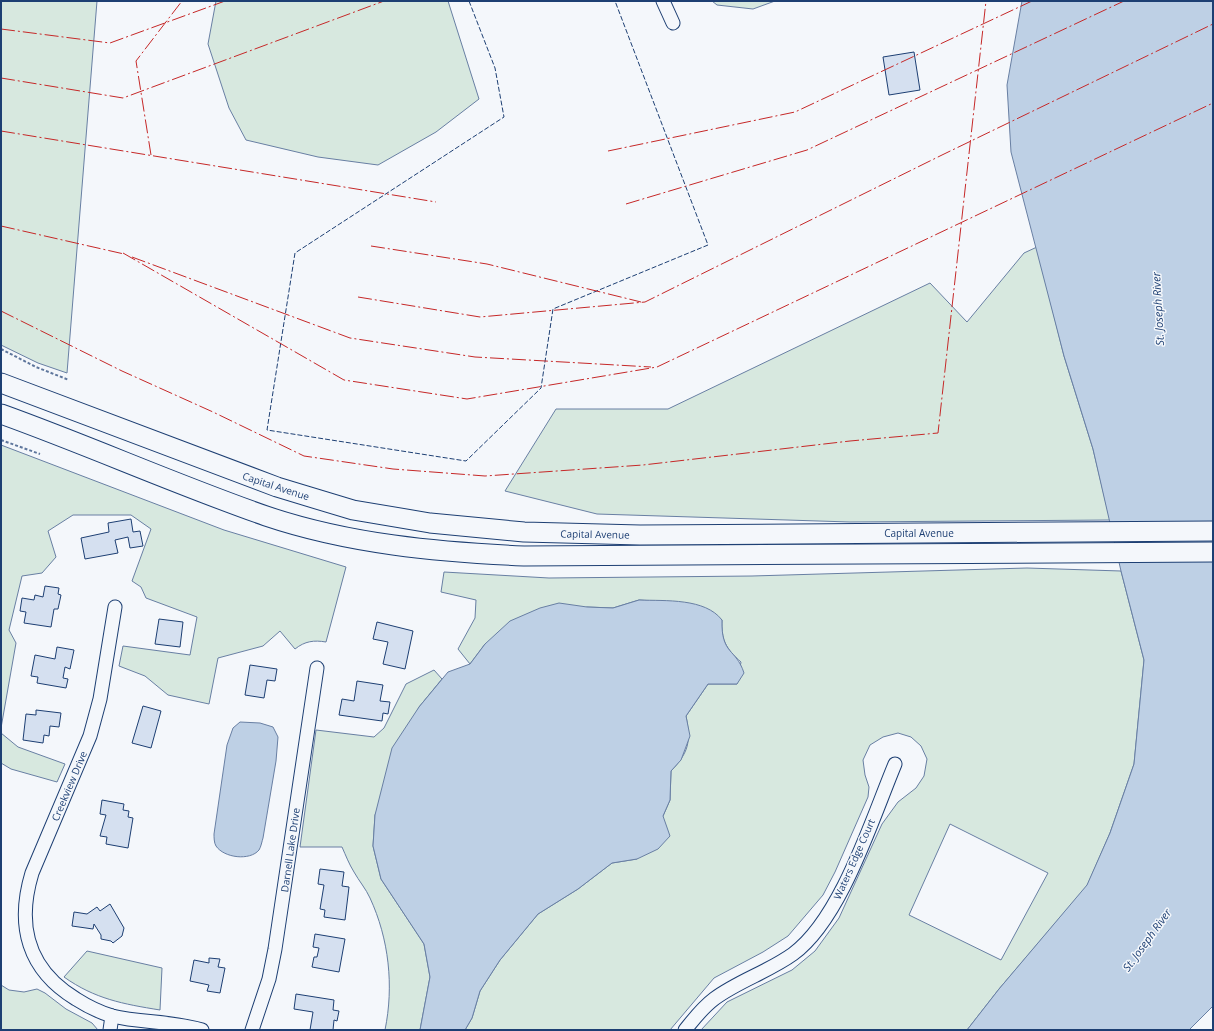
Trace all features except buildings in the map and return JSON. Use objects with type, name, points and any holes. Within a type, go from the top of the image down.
[{"type":"highway","name":"Capital Avenue","points":[[1,383],[276,487],[352,510],[430,523],[524,532],[603,535],[1213,530]]},
{"type":"highway","name":"Capital Avenue","points":[[1,414],[266,516],[348,537],[426,550],[524,556],[1213,552]]},
{"type":"street","points":[[663,1],[673,23]]},
{"type":"street","name":"Creekview Drive","points":[[112,1016],[85,1005],[64,992],[36,961],[29,944],[26,926],[27,888],[32,873],[90,736],[96,717],[115,607]]},
{"type":"street","name":"Darnell Lake Drive","points":[[252,1030],[269,979],[276,949],[317,668]]},
{"type":"street","name":"Waters Edge Court","points":[[685,1030],[703,1008],[715,998],[793,954],[813,934],[833,907],[847,879],[895,764]]},
{"type":"street","points":[[110,1030],[112,1016],[187,1026],[202,1030]]},
{"type":"path","points":[[1,349],[36,367],[69,380]]},
{"type":"path","points":[[1,440],[40,454]]},
{"type":"shaded area","points":[[1,1],[97,1],[67,373],[38,363],[1,345]]},
{"type":"shaded area","points":[[216,1],[448,1],[479,99],[436,132],[378,165],[318,157],[246,140],[229,108],[208,44]]},
{"type":"shaded area","points":[[712,1],[775,1],[753,9],[717,5]]},
{"type":"shaded area","points":[[1037,247],[1064,356],[1093,449],[1110,520],[850,522],[597,514],[505,491],[556,409],[668,409],[930,283],[967,322],[1024,253]]},
{"type":"shaded area","points":[[1,445],[224,530],[346,567],[326,642],[310,642],[302,644],[295,649],[280,631],[263,646],[218,658],[209,704],[168,695],[145,676],[119,666],[123,646],[190,655],[197,617],[146,598],[141,587],[132,581],[151,529],[131,515],[73,515],[48,531],[56,557],[42,573],[22,576],[9,630],[16,643],[1,728]]},
{"type":"shaded area","points":[[1027,568],[1121,571],[1144,660],[1134,764],[1110,833],[1087,886],[999,989],[967,1030],[701,1030],[727,1002],[792,970],[815,951],[839,918],[882,824],[898,802],[916,788],[924,776],[927,759],[921,746],[911,737],[898,733],[883,737],[870,745],[863,760],[865,775],[869,787],[868,797],[835,872],[823,895],[788,936],[763,952],[714,978],[670,1030],[465,1030],[472,1018],[480,991],[500,960],[538,914],[578,889],[612,863],[637,859],[663,816],[670,800],[671,771],[682,758],[687,746],[688,733],[686,716],[708,684],[737,684],[741,662],[726,644],[722,633],[722,620],[670,602],[639,600],[613,608],[587,607],[485,644],[470,664],[458,649],[475,618],[476,600],[441,592],[444,572],[549,578],[752,576]],"holes":[[[950,824],[1048,873],[1001,960],[909,915]]]},
{"type":"shaded area","points":[[434,670],[442,679],[419,707],[375,815],[373,846],[381,879],[424,944],[430,977],[420,1030],[385,1030],[389,997],[388,963],[382,930],[367,891],[352,869],[342,847],[300,847],[316,730],[374,737],[384,728],[406,684]]},
{"type":"shaded area","points":[[1,733],[18,747],[65,764],[57,782],[11,769],[1,763]]},
{"type":"shaded area","points":[[87,951],[162,968],[160,1010],[122,1003],[98,996],[64,977]]},
{"type":"shaded area","points":[[1,985],[9,990],[24,992],[37,989],[45,993],[66,1009],[92,1023],[98,1030],[1,1030]]},
{"type":"water","name":"St. Joseph River","points":[[1022,1],[1213,1],[1213,1006],[1189,1030],[967,1030],[999,989],[1087,885],[1110,833],[1134,764],[1144,660],[1121,571],[1093,449],[1064,356],[1011,152],[1007,85]]},
{"type":"water","points":[[639,600],[684,602],[695,604],[715,613],[722,620],[722,631],[726,646],[741,665],[744,673],[737,684],[708,684],[686,716],[690,736],[681,760],[671,771],[670,800],[663,816],[670,836],[658,849],[637,859],[612,863],[578,889],[538,914],[500,960],[480,991],[472,1018],[465,1030],[420,1030],[430,977],[424,944],[381,879],[373,846],[375,815],[392,748],[419,707],[448,672],[470,664],[485,644],[510,621],[540,608],[559,603],[587,607],[613,608]]},
{"type":"water","points":[[240,722],[260,723],[273,727],[278,737],[276,761],[263,838],[259,850],[250,856],[244,857],[237,857],[225,853],[215,845],[214,842],[227,745],[233,728]]},
{"type":"fence","points":[[469,1],[495,68],[504,117],[295,253],[267,430],[466,461],[541,388],[553,309],[708,245],[615,1]]},
{"type":"power","points":[[151,155],[136,61],[182,1]]},
{"type":"power","points":[[1,29],[110,43],[225,1]]},
{"type":"power","points":[[1,78],[123,98],[384,1]]},
{"type":"power","points":[[1,311],[122,371],[213,412],[304,456],[393,469],[485,476],[643,465],[850,441],[938,433],[986,1]]},
{"type":"power","points":[[608,151],[795,112],[1032,1]]},
{"type":"power","points":[[626,204],[807,150],[1124,1]]},
{"type":"power","points":[[358,297],[480,317],[645,302],[942,155],[1213,24]]},
{"type":"power","points":[[123,253],[344,380],[467,399],[657,367],[1213,103]]},
{"type":"power","points":[[1,131],[436,202]]},
{"type":"power","points":[[1,226],[124,254]]},
{"type":"power","points":[[371,246],[487,264],[641,302]]},
{"type":"power","points":[[132,257],[350,338],[475,357],[651,367]]}]
